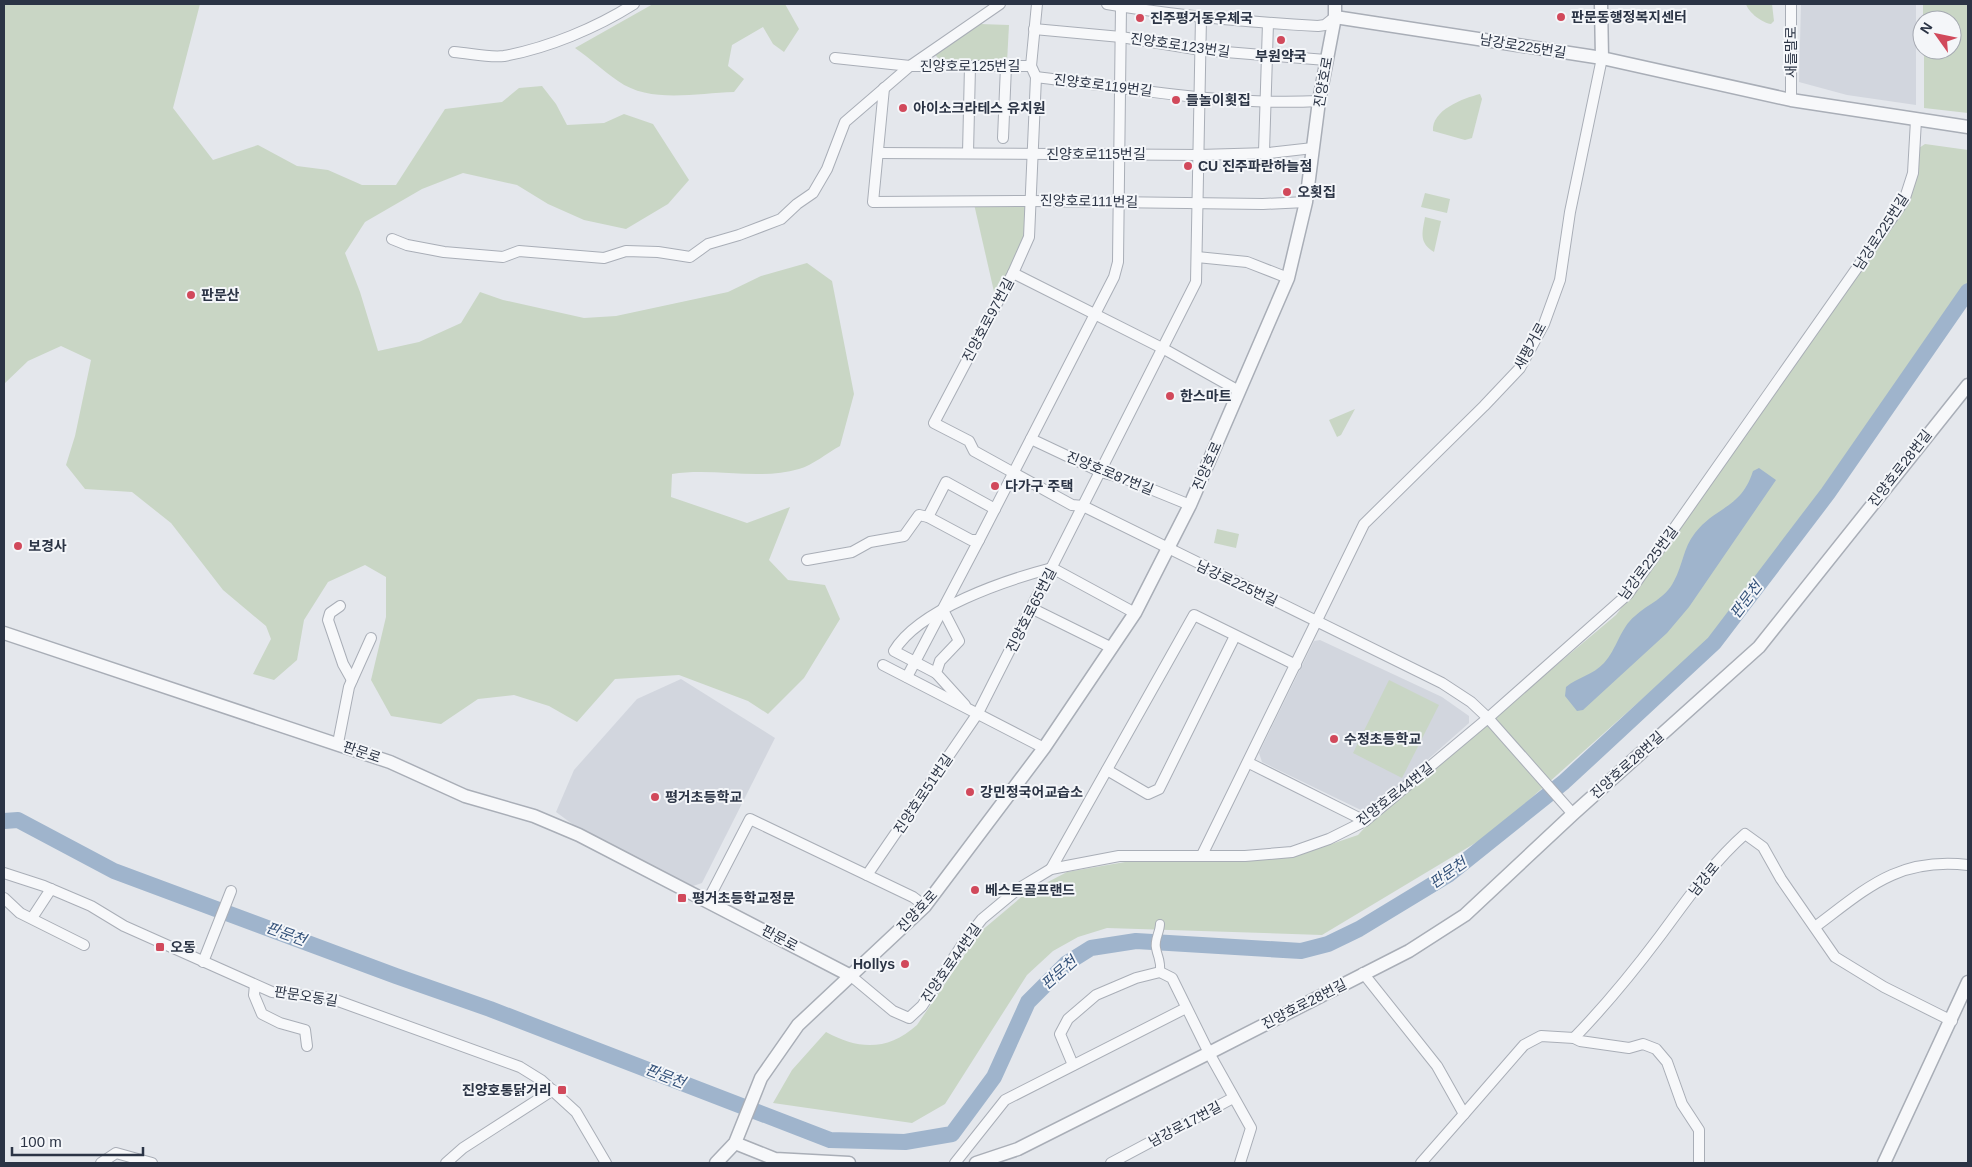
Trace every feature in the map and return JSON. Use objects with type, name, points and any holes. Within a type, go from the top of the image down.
[{"type":"street","points":[[454,52],[502,56],[556,41],[616,15],[634,4]]},
{"type":"street","name":"진양호로125번길","points":[[392,239],[444,252],[503,257],[519,251],[604,258],[626,250],[690,257],[708,244],[739,236],[781,219],[797,204],[813,193],[827,170],[845,122],[910,66],[1000,4]]},
{"type":"street","points":[[1013,273],[1029,238],[1036,77],[1031,66],[1037,4]]},
{"type":"street","points":[[1107,4],[1201,17],[1318,26],[1325,25],[1336,17]]},
{"type":"street","name":"진양호로","points":[[716,1163],[737,1139],[761,1078],[798,1025],[926,906],[1044,748],[1135,613],[1169,550],[1288,278],[1306,202],[1319,101],[1336,17],[1335,4]]},
{"type":"street","name":"새평거로","points":[[1315,620],[1364,524],[1520,368],[1544,324],[1560,280],[1570,212],[1602,58],[1601,4]]},
{"type":"street","name":"새들말로","points":[[1791,4],[1791,100]]},
{"type":"street","points":[[907,677],[1097,314],[1114,277],[1118,262],[1121,6]]},
{"type":"street","points":[[1101,472],[1196,282],[1201,17]]},
{"type":"street","name":"남강로225번길","points":[[1336,17],[1602,58],[1791,100],[1916,120],[1964,125]]},
{"type":"street","points":[[1264,152],[1268,23]]},
{"type":"street","name":"진양호로123번길","points":[[1034,29],[1121,37],[1201,50],[1326,60]]},
{"type":"street","points":[[835,58],[910,66]]},
{"type":"street","name":"진양호로125번길","points":[[910,66],[1031,66]]},
{"type":"street","points":[[968,153],[970,66]]},
{"type":"street","points":[[1003,138],[1006,66]]},
{"type":"street","name":"진양호로119번길","points":[[1036,77],[1199,98],[1266,103],[1319,101]]},
{"type":"street","points":[[878,152],[884,88]]},
{"type":"street","name":"남강로225번길","points":[[934,423],[969,441],[974,450],[1072,505],[1083,506],[1442,683],[1471,702],[1488,718],[1628,594],[1904,201],[1913,173],[1916,120]]},
{"type":"street","name":"진양호로115번길","points":[[878,152],[1199,155],[1313,148]]},
{"type":"street","name":"진양호로111번길","points":[[878,152],[873,202],[1031,201],[1263,204],[1306,202]]},
{"type":"street","points":[[1197,257],[1247,262],[1288,278]]},
{"type":"street","name":"진양호로97번길","points":[[934,423],[1013,273],[1164,348],[1239,392]]},
{"type":"street","points":[[1956,399],[1968,377]]},
{"type":"street","name":"진양호로28번길","points":[[976,1163],[1018,1149],[1209,1053],[1409,951],[1465,915],[1569,810],[1759,647],[1968,385]]},
{"type":"street","points":[[1956,399],[1968,391]]},
{"type":"street","name":"진양호로87번길","points":[[1031,439],[1101,472],[1126,479],[1190,505]]},
{"type":"street","name":"진양호로65번길","points":[[978,713],[1101,472]]},
{"type":"street","points":[[928,517],[946,482],[995,509]]},
{"type":"street","points":[[807,560],[852,552],[870,542],[904,536],[919,515],[928,517],[971,540],[979,540]]},
{"type":"street","points":[[968,708],[952,688],[936,673],[894,651],[902,637],[942,610],[969,595],[1025,575],[1052,568],[1135,613]]},
{"type":"street","points":[[340,606],[330,613],[328,620],[343,664],[352,680]]},
{"type":"street","points":[[1032,608],[1112,648]]},
{"type":"street","points":[[936,673],[940,661],[959,642],[942,610]]},
{"type":"street","points":[[1051,869],[1194,615],[1296,665]]},
{"type":"street","points":[[1202,855],[1249,763],[1296,665],[1315,620]]},
{"type":"street","points":[[895,628],[902,637]]},
{"type":"street","name":"판문로","points":[[4,633],[338,744],[390,762],[465,796],[534,816],[579,835],[708,900],[851,976]]},
{"type":"street","points":[[1107,770],[1148,794],[1159,789],[1234,636]]},
{"type":"street","points":[[338,744],[352,680],[371,638]]},
{"type":"street","points":[[883,665],[1044,748]]},
{"type":"street","name":"진양호로51번길","points":[[868,875],[978,713]]},
{"type":"street","points":[[1488,718],[1528,766],[1569,810]]},
{"type":"street","name":"진양호로44번길","points":[[851,976],[893,1011],[909,1018],[922,1006],[964,942],[982,919],[1018,889],[1051,869],[1119,856],[1244,856],[1292,852],[1329,840],[1365,821],[1488,718]]},
{"type":"street","points":[[1249,763],[1365,821]]},
{"type":"street","points":[[708,900],[750,819],[913,897],[926,906]]},
{"type":"street","name":"남강로","points":[[1574,1038],[1601,1009],[1708,874],[1745,834],[1763,847],[1782,879],[1835,957],[1884,987],[1952,1021]]},
{"type":"street","points":[[1815,927],[1872,884],[1892,874],[1918,865],[1968,865]]},
{"type":"street","name":"판문오동길","points":[[4,873],[51,889],[91,906],[124,926],[272,992],[330,998],[383,1015],[419,1031],[520,1067],[542,1080],[576,1112],[606,1163]]},
{"type":"street","points":[[32,918],[51,889]]},
{"type":"street","points":[[203,962],[231,891]]},
{"type":"street","points":[[4,898],[20,913],[84,945]]},
{"type":"street","points":[[1160,924],[1156,948],[1161,958],[1160,972]]},
{"type":"street","points":[[1073,1065],[1060,1034],[1068,1020],[1096,995],[1136,978],[1160,972],[1172,978],[1209,1053],[1251,1128],[1240,1163]]},
{"type":"street","points":[[1364,973],[1437,1066],[1464,1114]]},
{"type":"street","points":[[1884,1163],[1952,1021],[1968,982]]},
{"type":"street","points":[[255,985],[254,995],[257,1006],[262,1014],[305,1030],[307,1046]]},
{"type":"street","points":[[956,1163],[1005,1100],[1186,1008]]},
{"type":"street","points":[[1421,1163],[1524,1045],[1541,1036],[1574,1038],[1580,1041],[1629,1048],[1643,1044],[1656,1050],[1667,1062],[1682,1104],[1699,1130],[1699,1163]]},
{"type":"street","points":[[446,1163],[463,1148],[553,1090]]},
{"type":"street","name":"남강로17번길","points":[[1111,1163],[1233,1098]]},
{"type":"street","points":[[737,1139],[775,1159],[849,1163]]},
{"type":"street","points":[[101,1163],[116,1153],[152,1163]]},
{"type":"shaded area","points":[[1801,4],[1916,4],[1916,10],[1912,10],[1912,60],[1916,60],[1916,105],[1847,95],[1799,82]]},
{"type":"shaded area","points":[[1320,640],[1442,697],[1469,716],[1469,723],[1372,809],[1365,812],[1262,762],[1259,753],[1314,641]]},
{"type":"shaded area","name":"평거초등학교","points":[[681,679],[775,738],[702,883],[693,886],[575,826],[556,812],[574,770],[637,699]]},
{"type":"green space","points":[[4,4],[200,4],[173,108],[213,160],[258,145],[297,166],[328,170],[362,185],[396,185],[445,109],[502,102],[519,88],[542,86],[556,104],[567,125],[604,123],[624,114],[653,124],[689,180],[668,204],[626,229],[584,220],[548,204],[517,185],[463,173],[422,189],[365,222],[345,253],[360,292],[378,351],[419,342],[461,323],[480,292],[503,300],[584,318],[616,316],[728,292],[761,276],[807,263],[832,281],[854,394],[840,446],[815,462],[799,469],[783,472],[751,474],[688,472],[672,474],[671,497],[747,523],[790,507],[769,560],[788,580],[825,585],[840,619],[804,678],[768,714],[748,701],[679,675],[615,679],[577,722],[549,706],[514,695],[478,699],[441,724],[391,716],[371,680],[386,617],[386,577],[365,565],[328,582],[304,620],[297,660],[274,680],[253,674],[271,639],[266,626],[223,590],[171,523],[132,492],[85,489],[66,465],[75,436],[91,360],[61,346],[28,361],[4,384]]},
{"type":"green space","points":[[653,4],[785,4],[799,29],[784,52],[773,44],[763,27],[732,45],[728,66],[744,79],[734,92],[674,96],[644,93],[618,81],[575,48]]},
{"type":"green space","points":[[1746,4],[1772,4],[1774,21],[1771,24],[1760,19],[1752,14]]},
{"type":"green space","points":[[1923,4],[1968,4],[1968,113],[1924,108],[1924,60],[1962,60],[1962,10],[1923,10]]},
{"type":"green space","points":[[980,24],[1009,25],[1007,62],[939,60],[935,54]]},
{"type":"green space","points":[[1480,94],[1482,99],[1472,138],[1465,140],[1433,131],[1437,117],[1443,111],[1458,102]]},
{"type":"green space","points":[[1925,144],[1968,150],[1968,290],[1733,618],[1492,833],[1322,935],[1107,928],[1078,937],[1053,951],[1027,975],[945,1104],[912,1123],[773,1103],[792,1070],[826,1032],[838,1038],[862,1045],[884,1043],[906,1034],[917,1025],[980,932],[1025,894],[1067,872],[1125,862],[1293,857],[1358,835],[1369,823],[1616,615],[1650,570],[1908,200],[1914,187],[1919,148]]},
{"type":"green space","points":[[1425,193],[1450,199],[1447,213],[1421,207]]},
{"type":"green space","points":[[974,204],[1026,205],[1026,236],[995,296]]},
{"type":"green space","points":[[1425,217],[1441,221],[1434,252],[1429,249],[1424,241]]},
{"type":"green space","points":[[1355,409],[1341,435],[1337,437],[1329,420]]},
{"type":"green space","points":[[1217,529],[1239,534],[1236,548],[1214,543]]},
{"type":"green space","points":[[1389,680],[1439,705],[1402,778],[1353,753]]},
{"type":"water","points":[[1759,468],[1776,480],[1689,607],[1667,633],[1583,710],[1577,711],[1565,696],[1566,687],[1604,663],[1630,621],[1661,597],[1670,587],[1695,533],[1711,517],[1742,493],[1753,471]]},
{"type":"waterway","name":"판문천","points":[[4,821],[18,820],[114,871],[490,1009],[830,1140],[905,1142],[952,1134],[994,1077],[1028,1002],[1067,963],[1091,948],[1136,941],[1301,951],[1328,944],[1359,929],[1448,875],[1564,782],[1714,643],[1828,493],[1968,291]]},
{"type":"place","name":"판문동행정복지센터","points":[[1561,17]]},
{"type":"place","name":"진주평거동우체국","points":[[1140,18]]},
{"type":"place","name":"부원약국","points":[[1281,40]]},
{"type":"place","name":"들놀이횟집","points":[[1176,100]]},
{"type":"place","name":"아이소크라테스 유치원","points":[[903,108]]},
{"type":"place","name":"CU 진주파란하늘점","points":[[1188,166]]},
{"type":"place","name":"오횟집","points":[[1287,192]]},
{"type":"place","name":"판문산","points":[[191,295]]},
{"type":"place","name":"한스마트","points":[[1170,396]]},
{"type":"place","name":"다가구 주택","points":[[995,486]]},
{"type":"place","name":"보경사","points":[[18,546]]},
{"type":"place","name":"수정초등학교","points":[[1334,739]]},
{"type":"place","name":"강민정국어교습소","points":[[970,792]]},
{"type":"place","name":"평거초등학교","points":[[655,797]]},
{"type":"place","name":"베스트골프랜드","points":[[975,890]]},
{"type":"place","name":"평거초등학교정문","points":[[682,898]]},
{"type":"place","name":"오동","points":[[160,947]]},
{"type":"place","name":"Hollys","points":[[905,964]]},
{"type":"place","name":"진양호통닭거리","points":[[562,1090]]}]
